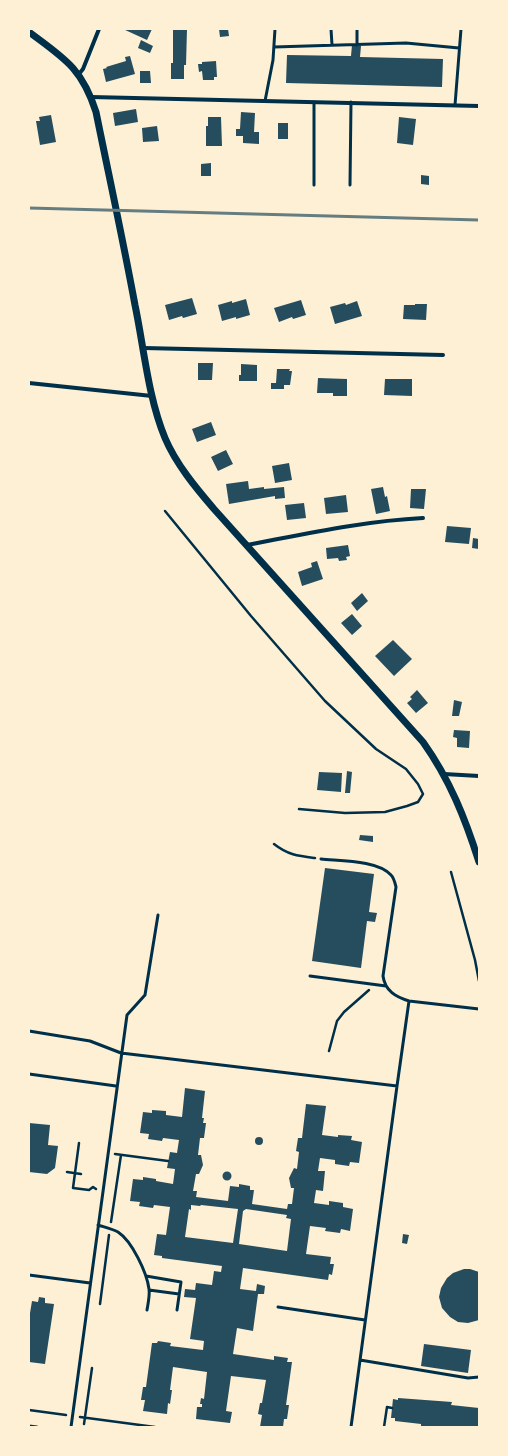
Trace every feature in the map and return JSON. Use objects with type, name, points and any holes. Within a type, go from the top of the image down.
[{"type":"street","points":[[79,74],[83,69],[99,29]]},
{"type":"street","points":[[29,32],[56,52],[79,74],[91,97],[97,117],[144,348],[152,396],[159,422],[173,454],[203,496],[415,732],[444,774],[462,810],[479,862]]},
{"type":"street","points":[[91,97],[479,106]]},
{"type":"street","points":[[144,348],[443,355]]},
{"type":"street","points":[[29,383],[152,396]]},
{"type":"street","points":[[247,545],[356,525],[389,520],[423,518]]},
{"type":"street","points":[[444,774],[479,776]]},
{"type":"lane","points":[[265,101],[273,60],[275,29]]},
{"type":"lane","points":[[331,29],[332,45]]},
{"type":"lane","points":[[357,29],[357,44]]},
{"type":"lane","points":[[455,105],[461,29]]},
{"type":"lane","points":[[274,47],[406,43],[459,48]]},
{"type":"lane","points":[[314,102],[314,185]]},
{"type":"lane","points":[[350,185],[351,102]]},
{"type":"lane","points":[[321,859],[373,865],[385,869],[392,876],[396,887],[383,972],[386,986],[398,997],[409,1001],[479,1009]]},
{"type":"lane","points":[[71,1427],[120,1053],[127,1015],[144,995],[158,915]]},
{"type":"lane","points":[[310,976],[386,986]]},
{"type":"lane","points":[[351,1427],[409,1001]]},
{"type":"lane","points":[[29,1031],[90,1041],[120,1053],[397,1086]]},
{"type":"lane","points":[[29,1074],[116,1086]]},
{"type":"lane","points":[[98,1225],[119,1233],[129,1242],[135,1252],[146,1276],[149,1290],[147,1310]]},
{"type":"lane","points":[[29,1275],[90,1283]]},
{"type":"lane","points":[[146,1276],[181,1282],[177,1310]]},
{"type":"lane","points":[[149,1290],[179,1294]]},
{"type":"lane","points":[[278,1307],[365,1320]]},
{"type":"lane","points":[[360,1360],[468,1378],[479,1377]]},
{"type":"lane","points":[[29,1426],[37,1427]]},
{"type":"path","points":[[165,511],[251,616],[325,701],[376,748],[406,769],[418,784],[423,794],[418,802],[385,812],[346,813],[299,809]]},
{"type":"path","points":[[274,844],[294,856],[321,859]]},
{"type":"path","points":[[451,872],[475,960],[479,981]]},
{"type":"path","points":[[329,1051],[335,1026],[340,1017],[375,985]]},
{"type":"path","points":[[79,1143],[73,1188],[89,1190],[93,1187],[102,1192]]},
{"type":"path","points":[[107,1153],[168,1161]]},
{"type":"path","points":[[68,1172],[81,1174]]},
{"type":"path","points":[[84,1424],[92,1368]]},
{"type":"path","points":[[384,1427],[387,1407],[392,1408]]},
{"type":"path","points":[[29,1410],[66,1415]]},
{"type":"path","points":[[79,1417],[155,1427]]},
{"type":"building","points":[[123,29],[152,29],[147,40]]},
{"type":"building","points":[[173,29],[187,29],[184,79],[171,79],[171,63],[173,63]]},
{"type":"building","points":[[219,29],[228,29],[229,36],[220,37]]},
{"type":"building","points":[[141,40],[153,46],[150,53],[138,48]]},
{"type":"building","points":[[352,45],[361,46],[360,57],[443,59],[442,87],[286,83],[287,55],[351,56]]},
{"type":"building","points":[[130,56],[135,74],[106,82],[103,69],[126,61],[125,57]]},
{"type":"building","points":[[216,61],[217,77],[214,77],[214,80],[203,80],[202,71],[199,72],[198,64],[202,64],[202,62]]},
{"type":"building","points":[[140,71],[150,71],[151,83],[140,83]]},
{"type":"building","points":[[136,109],[138,122],[115,126],[113,113]]},
{"type":"building","points":[[241,112],[255,113],[254,132],[259,132],[259,144],[243,143],[243,136],[236,136],[236,129],[240,129]]},
{"type":"building","points":[[51,115],[56,142],[40,145],[36,121],[40,121],[39,117]]},
{"type":"building","points":[[208,117],[221,117],[222,146],[206,146],[206,126],[208,126]]},
{"type":"building","points":[[399,117],[416,119],[413,145],[397,143]]},
{"type":"building","points":[[278,123],[288,123],[288,139],[278,139]]},
{"type":"building","points":[[157,126],[159,141],[143,142],[142,128]]},
{"type":"building","points":[[211,163],[211,176],[201,176],[201,164]]},
{"type":"building","points":[[421,175],[429,176],[429,185],[421,184]]},
{"type":"building","points":[[192,298],[197,314],[169,320],[165,305]]},
{"type":"building","points":[[246,299],[250,315],[222,321],[218,305]]},
{"type":"building","points":[[301,300],[306,315],[293,319],[292,317],[279,322],[274,308]]},
{"type":"building","points":[[357,301],[362,316],[335,324],[330,307],[345,303],[346,305]]},
{"type":"building","points":[[427,304],[426,320],[403,319],[404,305]]},
{"type":"building","points":[[198,363],[213,363],[212,380],[198,380]]},
{"type":"building","points":[[241,364],[257,365],[257,381],[239,381],[239,375],[241,375]]},
{"type":"building","points":[[277,369],[290,369],[289,371],[292,371],[290,385],[284,385],[284,389],[271,389],[271,383],[276,383]]},
{"type":"building","points":[[318,378],[347,379],[347,396],[333,396],[333,393],[317,393]]},
{"type":"building","points":[[385,379],[412,379],[412,396],[384,395]]},
{"type":"building","points":[[211,422],[216,435],[197,442],[192,429]]},
{"type":"building","points":[[226,450],[233,464],[218,471],[211,457]]},
{"type":"building","points":[[289,463],[292,480],[275,483],[272,466]]},
{"type":"building","points":[[248,481],[249,489],[284,487],[285,498],[275,499],[275,496],[229,504],[226,484]]},
{"type":"building","points":[[383,487],[385,497],[387,496],[390,511],[376,514],[371,489]]},
{"type":"building","points":[[411,489],[426,489],[424,509],[410,508]]},
{"type":"building","points":[[346,495],[348,512],[326,514],[324,498]]},
{"type":"building","points":[[304,503],[306,518],[287,520],[285,505]]},
{"type":"building","points":[[447,526],[471,528],[469,544],[445,542]]},
{"type":"building","points":[[473,538],[479,539],[479,549],[472,548]]},
{"type":"building","points":[[348,545],[350,556],[346,557],[347,560],[339,561],[338,558],[327,559],[326,548]]},
{"type":"building","points":[[317,561],[323,579],[302,586],[298,572],[312,567],[311,563]]},
{"type":"building","points":[[362,593],[368,601],[357,611],[351,603]]},
{"type":"building","points":[[352,614],[362,626],[352,635],[341,623]]},
{"type":"building","points":[[393,640],[412,659],[394,676],[375,656]]},
{"type":"building","points":[[417,690],[428,703],[416,713],[407,703],[412,699],[410,697]]},
{"type":"building","points":[[454,700],[462,702],[459,716],[452,716]]},
{"type":"building","points":[[454,730],[470,731],[469,748],[457,747],[457,738],[453,737]]},
{"type":"building","points":[[347,771],[352,772],[350,793],[345,793]]},
{"type":"building","points":[[319,772],[342,773],[341,792],[317,790]]},
{"type":"building","points":[[360,835],[373,836],[373,842],[359,840]]},
{"type":"building","points":[[325,868],[374,874],[369,912],[377,913],[375,922],[367,921],[361,968],[312,961]]},
{"type":"building","points":[[185,1088],[205,1091],[202,1118],[204,1118],[203,1123],[206,1123],[204,1138],[200,1138],[198,1155],[201,1155],[203,1165],[199,1174],[196,1174],[193,1191],[197,1191],[196,1197],[228,1201],[230,1186],[239,1187],[239,1184],[250,1186],[250,1190],[254,1190],[252,1204],[287,1209],[288,1204],[292,1204],[294,1188],[291,1188],[289,1178],[294,1168],[297,1169],[299,1152],[296,1151],[298,1138],[302,1138],[306,1104],[326,1106],[322,1135],[338,1137],[338,1135],[352,1136],[351,1140],[362,1142],[359,1163],[350,1162],[349,1166],[335,1164],[335,1160],[320,1158],[318,1171],[325,1171],[323,1191],[316,1190],[314,1203],[329,1205],[329,1201],[343,1203],[343,1207],[353,1209],[350,1231],[341,1229],[340,1233],[325,1231],[326,1228],[310,1226],[306,1254],[331,1257],[330,1264],[334,1264],[332,1275],[329,1274],[328,1280],[243,1268],[240,1289],[256,1291],[257,1284],[265,1286],[264,1294],[258,1294],[253,1331],[237,1328],[233,1354],[274,1360],[274,1356],[288,1358],[287,1362],[292,1362],[286,1405],[289,1405],[287,1419],[284,1419],[283,1427],[260,1427],[262,1415],[258,1414],[260,1403],[262,1403],[266,1380],[231,1376],[226,1411],[232,1412],[230,1423],[196,1419],[197,1407],[202,1407],[202,1404],[200,1404],[201,1398],[204,1399],[207,1372],[173,1367],[170,1390],[172,1390],[170,1404],[168,1403],[167,1414],[143,1411],[145,1400],[141,1400],[143,1387],[146,1387],[152,1343],[157,1343],[158,1341],[171,1343],[170,1346],[203,1350],[204,1341],[190,1339],[196,1298],[184,1297],[185,1289],[195,1290],[196,1283],[212,1285],[214,1271],[221,1272],[222,1266],[162,1258],[162,1256],[154,1255],[157,1234],[166,1235],[170,1207],[154,1205],[153,1208],[139,1206],[140,1202],[130,1201],[133,1179],[143,1180],[143,1177],[173,1184],[175,1169],[167,1168],[170,1152],[177,1153],[179,1140],[163,1138],[162,1141],[148,1139],[149,1134],[140,1133],[143,1112],[152,1113],[152,1110],[166,1111],[166,1115],[182,1117]],"holes":[[[191,1205],[238,1209],[233,1243],[185,1237],[189,1209],[191,1210]],[[246,1209],[287,1215],[286,1218],[291,1219],[287,1251],[239,1244],[243,1211]]]},
{"type":"building","points":[[29,1123],[50,1125],[48,1145],[58,1146],[55,1168],[47,1174],[29,1172]]},
{"type":"building","points":[[257,1137],[261,1137],[263,1141],[261,1145],[257,1145],[255,1143],[255,1139]]},
{"type":"building","points":[[227,1171],[232,1176],[227,1181],[222,1176]]},
{"type":"building","points":[[403,1234],[409,1235],[407,1244],[402,1243]]},
{"type":"building","points":[[464,1269],[479,1272],[479,1320],[468,1323],[458,1322],[450,1317],[442,1308],[439,1297],[441,1288],[447,1278],[453,1273]]},
{"type":"building","points":[[39,1297],[45,1298],[45,1303],[54,1304],[45,1364],[29,1362],[29,1319],[32,1301],[38,1302]]},
{"type":"building","points":[[424,1344],[471,1350],[468,1373],[421,1366]]},
{"type":"building","points":[[398,1398],[452,1402],[451,1405],[479,1408],[479,1427],[421,1427],[421,1424],[395,1421],[395,1418],[391,1418],[393,1399],[398,1400]]},
{"type":"railway","points":[[29,208],[479,220]]}]
